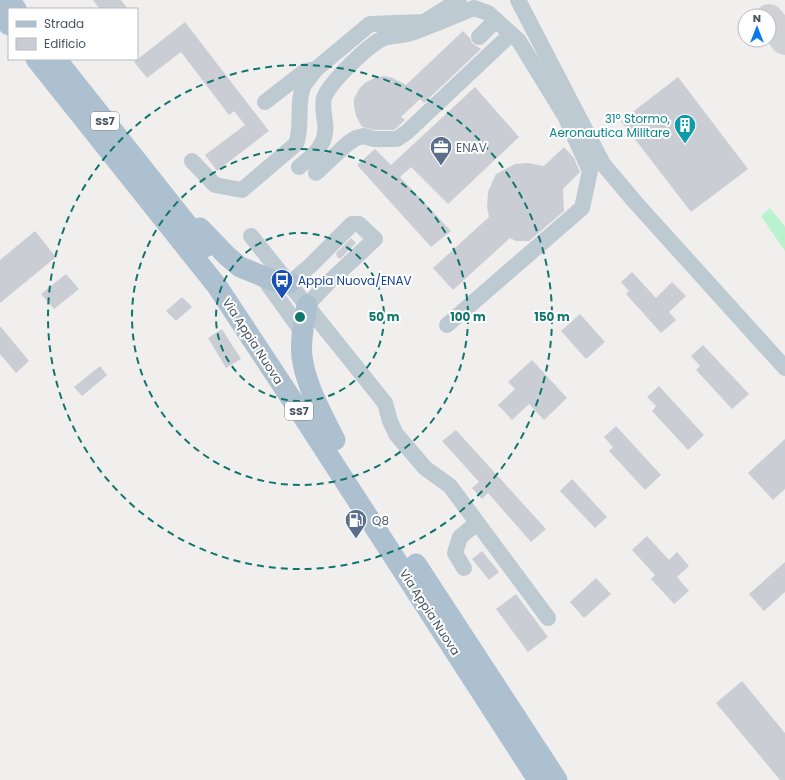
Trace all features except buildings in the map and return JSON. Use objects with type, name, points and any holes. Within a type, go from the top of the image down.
[{"type":"main road","points":[[9,0],[15,8]]},
{"type":"main road","points":[[0,14],[8,24]]},
{"type":"main road","name":"Via Appia Nuova","points":[[37,60],[217,286],[538,780]]},
{"type":"main road","name":"Via Appia Nuova","points":[[57,60],[234,285],[557,780]]},
{"type":"main road","points":[[154,182],[240,267],[280,283],[290,283]]},
{"type":"main road","points":[[307,305],[303,333],[302,358],[307,378],[317,403],[335,440]]},
{"type":"street","points":[[192,161],[215,185],[242,190],[296,144],[303,88],[316,69],[370,24],[424,22],[459,0]]},
{"type":"street","points":[[518,0],[603,164],[635,202],[785,368]]},
{"type":"street","points":[[299,167],[314,156],[323,143],[325,134],[323,112],[324,98],[331,85],[363,52],[375,43],[384,38],[413,33],[474,8],[488,13],[519,41],[565,116],[590,171],[582,208],[447,325]]},
{"type":"street","points":[[479,37],[496,20]]},
{"type":"street","points":[[316,173],[347,144],[356,138],[364,136],[374,140],[397,139],[408,132],[511,34]]},
{"type":"street","points":[[265,102],[305,71],[316,69]]},
{"type":"street","points":[[290,283],[311,265],[352,224],[359,224],[375,239],[307,305]]},
{"type":"street","points":[[252,236],[385,403],[390,421],[396,434],[425,468],[450,486],[548,618]]},
{"type":"street","points":[[262,276],[303,333]]},
{"type":"street","points":[[464,568],[455,553],[460,537],[477,523]]},
{"type":"green space","points":[[770,208],[785,227],[785,251],[761,216]]},
{"type":"taxiway","points":[[777,30],[785,40]]},
{"type":"place","name":"31º Stormo, Aeronautica Militare","points":[[685,144]]},
{"type":"place","name":"ENAV","points":[[441,166]]},
{"type":"place","name":"Appia Nuova/ENAV","points":[[282,300]]},
{"type":"place","name":"Q8","points":[[356,540]]}]
